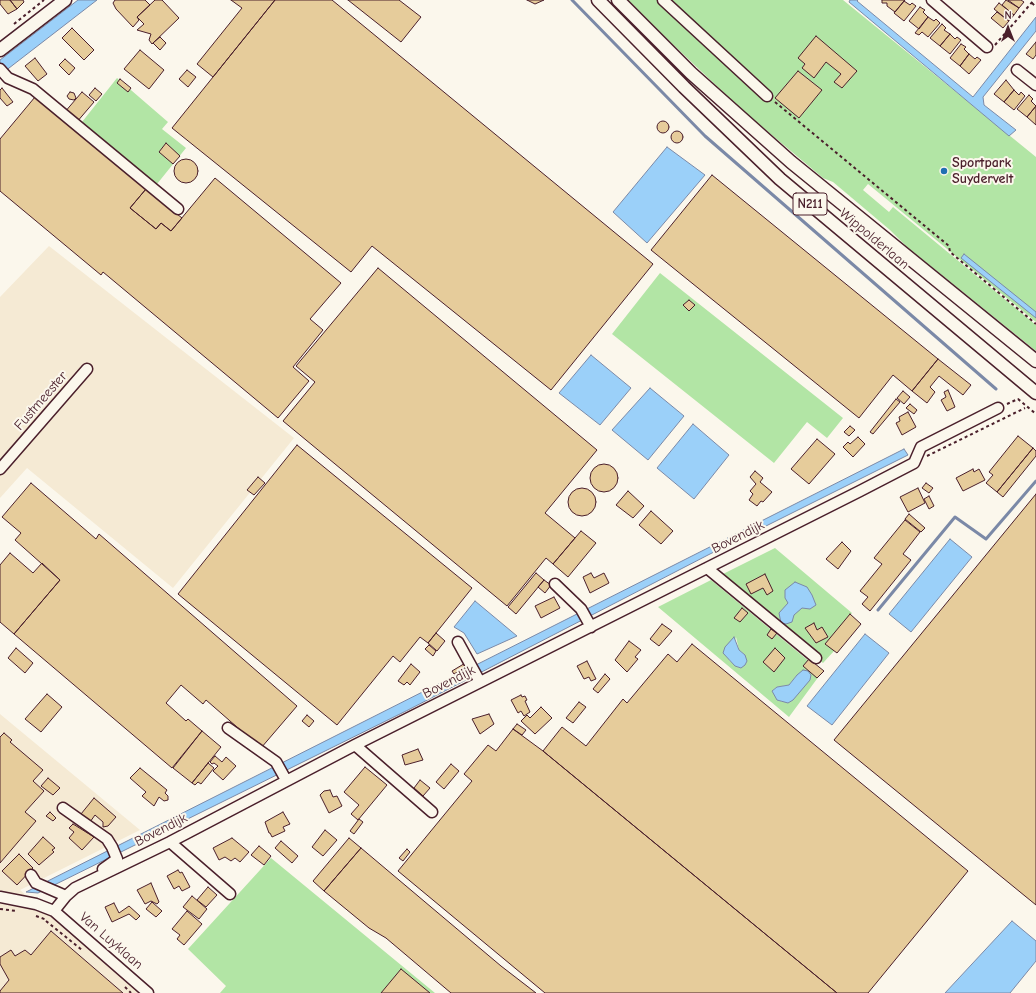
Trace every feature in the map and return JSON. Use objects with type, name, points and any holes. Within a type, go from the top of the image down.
[{"type":"main road","points":[[0,50],[65,0]]},
{"type":"main road","name":"Wippolderlaan","points":[[598,0],[684,87],[780,179],[1036,393]]},
{"type":"main road","name":"Wippolderlaan","points":[[618,0],[691,73],[791,162],[1036,361]]},
{"type":"street","points":[[663,0],[767,96]]},
{"type":"street","points":[[932,0],[987,47]]},
{"type":"street","points":[[0,69],[8,78],[32,89],[178,209]]},
{"type":"street","points":[[1017,70],[1036,85]]},
{"type":"street","name":"Fustmeester","points":[[0,469],[87,369]]},
{"type":"street","points":[[914,463],[921,447],[998,408]]},
{"type":"street","name":"Bovendijk","points":[[54,911],[66,896],[75,888],[170,842],[285,778],[355,745],[589,624],[707,568],[914,463]]},
{"type":"street","points":[[707,568],[816,658]]},
{"type":"street","points":[[555,584],[581,609],[589,624]]},
{"type":"street","points":[[458,642],[479,680]]},
{"type":"street","points":[[228,728],[276,762],[285,778]]},
{"type":"street","points":[[355,745],[432,812]]},
{"type":"street","points":[[64,808],[107,840],[112,846],[117,859],[75,888]]},
{"type":"street","points":[[170,842],[230,894]]},
{"type":"street","points":[[34,879],[66,896]]},
{"type":"street","points":[[0,898],[36,904],[54,911]]},
{"type":"street","name":"Van Luyklaan","points":[[54,911],[148,993]]},
{"type":"path","points":[[9,28],[44,0]]},
{"type":"path","points":[[987,47],[994,47],[1033,1],[1036,6]]},
{"type":"path","points":[[767,96],[950,246],[950,252],[1036,324]]},
{"type":"path","points":[[998,408],[1018,399],[1036,414]]},
{"type":"path","points":[[914,463],[1025,408]]},
{"type":"path","points":[[46,921],[85,952]]},
{"type":"shaded area","points":[[49,246],[294,438],[173,588],[27,468],[0,498],[0,297]]},
{"type":"shaded area","points":[[0,714],[140,830],[20,890],[140,993],[0,993]]},
{"type":"green space","name":"Sportpark Suydervelt","points":[[626,0],[843,0],[1036,157],[1036,322],[868,184],[863,190],[889,212],[893,207],[1036,325],[1036,351],[907,247],[890,230],[833,182],[823,178],[742,110]]},
{"type":"green space","points":[[117,78],[168,122],[162,129],[186,148],[157,184],[82,122]]},
{"type":"green space","points":[[660,273],[843,418],[827,438],[807,422],[774,463],[612,334]]},
{"type":"green space","points":[[775,548],[852,613],[830,640],[834,651],[823,663],[719,576]]},
{"type":"green space","points":[[711,580],[822,672],[789,717],[658,607]],"holes":[[[736,637],[739,650],[745,655],[741,668],[729,660]],[[797,675],[782,702],[772,691],[777,687],[789,685]]]},
{"type":"green space","points":[[271,858],[435,993],[220,993],[226,986],[188,949]]},
{"type":"water","points":[[78,0],[97,0],[0,75],[0,60]]},
{"type":"water","points":[[850,0],[858,0],[857,1],[973,97],[1036,17],[1036,31],[983,97],[984,105],[1016,130],[1009,136],[849,2]]},
{"type":"water","points":[[667,147],[705,175],[647,243],[613,212]]},
{"type":"water","points":[[964,254],[1036,312],[1036,318],[961,258]]},
{"type":"water","points":[[591,355],[631,388],[600,425],[559,393]]},
{"type":"water","points":[[650,388],[684,416],[648,460],[612,430]]},
{"type":"water","points":[[693,424],[729,455],[694,499],[657,468]]},
{"type":"water","points":[[904,449],[908,455],[708,555],[408,710],[38,893],[26,892]]},
{"type":"water","points":[[950,539],[972,557],[911,632],[889,614]]},
{"type":"water","points":[[795,582],[807,587],[816,605],[810,609],[802,608],[794,615],[792,622],[786,624],[781,623],[779,613],[788,603],[785,598],[785,590]]},
{"type":"water","points":[[475,601],[517,636],[477,654],[464,633],[454,627]]},
{"type":"water","points":[[865,634],[889,653],[832,725],[807,706]]},
{"type":"water","points":[[734,637],[739,650],[745,655],[747,661],[741,668],[735,666],[723,653],[725,647]]},
{"type":"water","points":[[803,670],[808,671],[811,675],[810,680],[793,700],[788,703],[777,700],[772,691],[777,687],[789,685]]},
{"type":"water","points":[[1012,921],[1036,941],[1036,961],[1010,993],[945,993]]},
{"type":"building","points":[[0,0],[10,0],[17,9],[8,14],[0,4]]},
{"type":"building","points":[[10,0],[23,0],[24,2],[17,9]]},
{"type":"building","points":[[115,0],[145,0],[150,5],[137,17],[139,20],[133,27],[116,9],[113,3]]},
{"type":"building","points":[[155,0],[162,0],[179,18],[152,44],[149,40],[151,34],[137,30],[144,24],[137,17]]},
{"type":"building","points":[[231,0],[275,0],[213,77],[197,64],[242,8]]},
{"type":"building","points":[[275,0],[332,0],[653,264],[551,390],[372,246],[351,272],[172,128]]},
{"type":"building","points":[[348,0],[399,0],[421,17],[401,42]]},
{"type":"building","points":[[527,0],[544,0],[535,4]]},
{"type":"building","points":[[882,0],[905,0],[895,12],[887,6],[887,3],[882,3]]},
{"type":"building","points":[[1006,0],[1019,8],[1014,15],[1002,5]]},
{"type":"building","points":[[1008,0],[1021,0],[1024,2],[1019,8]]},
{"type":"building","points":[[904,1],[910,5],[912,3],[916,6],[904,21],[894,13]]},
{"type":"building","points":[[999,3],[1014,15],[1009,21],[994,9]]},
{"type":"building","points":[[920,7],[925,10],[923,12],[928,17],[919,29],[909,21]]},
{"type":"building","points":[[997,12],[1009,21],[1003,28],[991,18]]},
{"type":"building","points":[[928,17],[934,21],[936,19],[940,23],[928,37],[922,32],[919,35],[915,33]]},
{"type":"building","points":[[942,24],[946,28],[944,30],[950,34],[940,46],[930,38]]},
{"type":"building","points":[[72,28],[94,50],[84,60],[62,38]]},
{"type":"building","points":[[950,34],[955,39],[957,37],[961,40],[950,54],[940,46]]},
{"type":"building","points":[[816,36],[857,71],[842,88],[834,82],[841,74],[826,62],[814,78],[802,68],[805,64],[798,58]]},
{"type":"building","points":[[160,37],[166,43],[160,50],[153,43]]},
{"type":"building","points":[[1036,42],[1036,55],[1033,59],[1026,54]]},
{"type":"building","points":[[961,44],[966,47],[964,49],[969,54],[960,66],[950,58]]},
{"type":"building","points":[[140,50],[164,70],[149,89],[124,69]]},
{"type":"building","points":[[969,54],[975,59],[977,57],[981,60],[969,74],[960,66]]},
{"type":"building","points":[[35,58],[47,74],[38,81],[25,66]]},
{"type":"building","points":[[65,59],[75,68],[69,75],[59,65]]},
{"type":"building","points":[[187,70],[196,77],[188,87],[179,79]]},
{"type":"building","points":[[798,71],[822,90],[799,118],[775,98]]},
{"type":"building","points":[[120,79],[131,88],[128,92],[117,83]]},
{"type":"building","points":[[1006,80],[1014,90],[1004,102],[994,94]]},
{"type":"building","points":[[2,88],[13,102],[7,106],[0,98],[0,90]]},
{"type":"building","points":[[95,88],[102,94],[96,101],[89,95]]},
{"type":"building","points":[[1014,90],[1019,95],[1021,92],[1025,96],[1014,110],[1004,102]]},
{"type":"building","points":[[70,92],[74,93],[76,98],[74,100],[69,99],[67,96]]},
{"type":"building","points":[[82,92],[94,102],[76,123],[64,113]]},
{"type":"building","points":[[1029,95],[1033,99],[1031,101],[1036,106],[1027,117],[1017,109]]},
{"type":"building","points":[[35,97],[146,189],[130,208],[156,229],[161,223],[171,231],[215,178],[341,283],[310,319],[323,330],[293,367],[309,381],[278,418],[103,272],[101,275],[0,191],[0,139]]},
{"type":"building","points":[[1036,106],[1036,125],[1027,117]]},
{"type":"building","points":[[661,121],[665,121],[669,127],[665,133],[661,133],[657,129],[657,125]]},
{"type":"building","points":[[677,131],[681,133],[683,137],[681,141],[677,143],[673,141],[671,137],[673,133]]},
{"type":"building","points":[[166,143],[180,156],[173,164],[159,152]]},
{"type":"building","points":[[186,159],[191,160],[197,166],[197,176],[191,182],[186,183],[181,182],[175,176],[174,171],[175,166],[181,160]]},
{"type":"building","points":[[712,175],[938,359],[912,391],[893,375],[859,418],[651,250]]},
{"type":"building","points":[[146,189],[182,218],[171,231],[161,223],[156,229],[130,208]]},
{"type":"building","points":[[378,268],[597,450],[545,513],[575,538],[553,564],[546,558],[507,606],[283,421],[315,382],[296,366]]},
{"type":"building","points":[[689,300],[695,305],[689,311],[683,305]]},
{"type":"building","points":[[938,359],[971,385],[963,395],[939,376],[930,387],[935,392],[927,403],[912,391]]},
{"type":"building","points":[[948,390],[955,407],[947,411],[941,400],[946,397],[944,392]]},
{"type":"building","points":[[903,391],[910,397],[904,404],[897,398]]},
{"type":"building","points":[[896,399],[900,402],[873,434],[870,432]]},
{"type":"building","points":[[910,404],[917,410],[914,414],[906,408]]},
{"type":"building","points":[[908,412],[916,427],[902,435],[896,423],[900,421],[899,417]]},
{"type":"building","points":[[850,426],[855,430],[849,436],[844,432]]},
{"type":"building","points":[[1018,436],[1033,448],[997,492],[986,483],[993,475],[989,472]]},
{"type":"building","points":[[858,437],[865,444],[853,457],[843,447],[848,442],[850,444]]},
{"type":"building","points":[[817,439],[835,454],[809,484],[791,469]]},
{"type":"building","points":[[297,445],[472,588],[428,643],[420,637],[400,662],[393,656],[337,725],[178,594]]},
{"type":"building","points":[[1033,448],[1036,451],[1036,456],[1003,497],[997,492]]},
{"type":"building","points":[[604,464],[614,468],[618,478],[614,488],[604,492],[594,488],[590,478],[594,468]]},
{"type":"building","points":[[973,469],[974,472],[979,469],[985,480],[963,491],[956,478]]},
{"type":"building","points":[[755,471],[763,478],[760,482],[772,492],[757,506],[749,500],[753,494],[750,491],[756,484],[750,477]]},
{"type":"building","points":[[258,477],[265,483],[254,495],[247,490]]},
{"type":"building","points":[[31,483],[96,539],[99,534],[297,706],[261,748],[206,700],[203,704],[181,685],[166,703],[186,721],[188,719],[202,731],[172,768],[14,634],[60,580],[15,540],[21,533],[2,517]]},
{"type":"building","points":[[926,483],[933,488],[929,493],[922,488]]},
{"type":"building","points":[[582,488],[592,492],[596,502],[592,512],[582,516],[572,512],[568,502],[572,492]]},
{"type":"building","points":[[918,488],[925,503],[908,512],[900,497]]},
{"type":"building","points":[[628,491],[644,506],[633,518],[616,505]]},
{"type":"building","points":[[1036,494],[1036,905],[834,740]]},
{"type":"building","points":[[929,496],[934,506],[929,509],[924,499]]},
{"type":"building","points":[[651,511],[673,531],[661,544],[639,525]]},
{"type":"building","points":[[909,514],[925,528],[921,532],[905,519]]},
{"type":"building","points":[[905,520],[920,532],[903,554],[911,560],[870,611],[862,604],[868,597],[860,591],[882,564],[874,558]]},
{"type":"building","points":[[581,531],[596,543],[568,577],[553,564]]},
{"type":"building","points":[[842,542],[851,551],[838,569],[826,559]]},
{"type":"building","points":[[10,553],[33,573],[42,563],[60,580],[14,634],[0,622],[0,565]]},
{"type":"building","points":[[536,573],[544,580],[516,614],[508,607]]},
{"type":"building","points":[[591,573],[594,578],[604,573],[609,583],[590,593],[583,577]]},
{"type":"building","points":[[765,574],[773,591],[767,595],[763,588],[751,594],[746,584]]},
{"type":"building","points":[[544,580],[551,585],[545,593],[538,587]]},
{"type":"building","points":[[554,597],[560,608],[541,618],[535,606]]},
{"type":"building","points":[[742,608],[748,613],[740,622],[734,618]]},
{"type":"building","points":[[850,614],[861,624],[837,653],[825,644]]},
{"type":"building","points":[[814,623],[817,630],[822,627],[828,637],[816,643],[805,628]]},
{"type":"building","points":[[662,624],[672,631],[659,646],[650,639]]},
{"type":"building","points":[[771,629],[777,633],[772,639],[767,635]]},
{"type":"building","points":[[436,633],[445,641],[437,651],[428,643]]},
{"type":"building","points":[[629,641],[641,650],[635,657],[638,659],[627,672],[615,660]]},
{"type":"building","points":[[692,644],[968,871],[868,993],[837,993],[543,751],[562,727],[586,746],[623,699],[627,703],[668,654],[677,662]]},
{"type":"building","points":[[429,645],[436,651],[433,656],[425,649]]},
{"type":"building","points":[[16,648],[33,663],[25,673],[8,658]]},
{"type":"building","points":[[775,648],[785,658],[774,672],[763,662]]},
{"type":"building","points":[[809,659],[824,671],[817,678],[803,666]]},
{"type":"building","points":[[587,661],[596,679],[591,681],[589,677],[584,679],[577,666]]},
{"type":"building","points":[[467,662],[469,665],[454,674],[452,671]]},
{"type":"building","points":[[411,664],[420,672],[410,685],[407,682],[404,685],[398,681]]},
{"type":"building","points":[[605,674],[610,679],[598,693],[593,689]]},
{"type":"building","points":[[47,694],[62,707],[41,732],[25,719]]},
{"type":"building","points":[[521,695],[522,697],[525,696],[527,700],[525,701],[530,712],[524,716],[521,711],[518,713],[511,700]]},
{"type":"building","points":[[579,702],[586,707],[573,723],[566,718]]},
{"type":"building","points":[[541,707],[552,718],[535,734],[521,721],[527,715],[530,718]]},
{"type":"building","points":[[489,714],[494,724],[480,734],[472,719]]},
{"type":"building","points":[[307,715],[314,721],[309,727],[302,721]]},
{"type":"building","points":[[517,724],[526,730],[522,735],[513,729]]},
{"type":"building","points":[[513,729],[543,751],[837,993],[545,993],[398,871],[472,781],[464,774],[488,745],[496,751]]},
{"type":"building","points":[[202,731],[221,747],[192,783],[173,768]]},
{"type":"building","points":[[4,733],[12,740],[10,742],[43,770],[33,781],[44,791],[25,812],[36,821],[0,863],[0,737]]},
{"type":"building","points":[[418,749],[423,760],[405,765],[402,755]]},
{"type":"building","points":[[215,756],[222,762],[226,757],[236,766],[223,780],[213,771],[218,766],[210,762]]},
{"type":"building","points":[[208,763],[214,768],[201,784],[198,782],[195,785],[192,783]]},
{"type":"building","points":[[451,764],[459,771],[444,789],[436,782]]},
{"type":"building","points":[[365,767],[387,785],[358,820],[351,814],[359,805],[344,792]]},
{"type":"building","points":[[140,768],[167,790],[165,793],[168,796],[168,800],[164,801],[159,797],[154,806],[142,796],[146,792],[130,778]]},
{"type":"building","points":[[48,778],[60,788],[53,795],[41,786]]},
{"type":"building","points":[[420,780],[430,788],[423,796],[414,788]]},
{"type":"building","points":[[330,790],[333,797],[337,796],[342,806],[329,813],[320,795],[324,791]]},
{"type":"building","points":[[94,798],[116,817],[108,826],[103,827],[103,822],[95,815],[90,822],[81,814]]},
{"type":"building","points":[[50,812],[56,818],[53,821],[46,816]]},
{"type":"building","points":[[283,812],[290,824],[283,827],[285,831],[272,837],[265,822]]},
{"type":"building","points":[[359,819],[363,822],[354,834],[350,831]]},
{"type":"building","points":[[73,824],[94,837],[82,850],[69,838],[74,832],[69,828]]},
{"type":"building","points":[[325,830],[337,840],[323,856],[312,847]]},
{"type":"building","points":[[43,837],[55,848],[52,850],[54,852],[39,865],[28,854]]},
{"type":"building","points":[[232,838],[249,852],[240,862],[235,858],[231,861],[225,857],[219,860],[213,848]]},
{"type":"building","points":[[349,838],[361,848],[324,891],[313,881]]},
{"type":"building","points":[[281,841],[298,856],[292,863],[275,848]]},
{"type":"building","points":[[259,846],[271,856],[264,865],[251,855]]},
{"type":"building","points":[[361,848],[501,966],[536,993],[451,993],[386,938],[369,928],[324,891]]},
{"type":"building","points":[[407,849],[410,852],[403,861],[399,858]]},
{"type":"building","points":[[19,854],[33,868],[17,885],[2,871]]},
{"type":"building","points":[[178,870],[180,873],[182,872],[190,887],[182,891],[179,886],[174,889],[167,876]]},
{"type":"building","points":[[151,883],[159,902],[157,904],[151,901],[145,904],[137,890]]},
{"type":"building","points":[[208,887],[217,895],[206,907],[197,900]]},
{"type":"building","points":[[192,896],[207,909],[199,919],[183,907]]},
{"type":"building","points":[[152,902],[162,911],[156,917],[146,909]]},
{"type":"building","points":[[114,903],[119,913],[129,906],[140,916],[136,920],[129,914],[112,922],[105,907]]},
{"type":"building","points":[[187,911],[202,924],[184,945],[177,939],[180,935],[172,929]]},
{"type":"building","points":[[51,931],[123,993],[0,993],[9,980],[0,964],[0,957],[11,950],[15,956],[25,950],[31,955]]},
{"type":"building","points":[[401,969],[430,993],[381,993]]},
{"type":"waterway","points":[[572,0],[705,136],[996,389]]},
{"type":"waterway","points":[[878,610],[955,517],[986,539],[1036,481]]},
{"type":"place","name":"Sportpark Suydervelt","points":[[944,171]]}]
